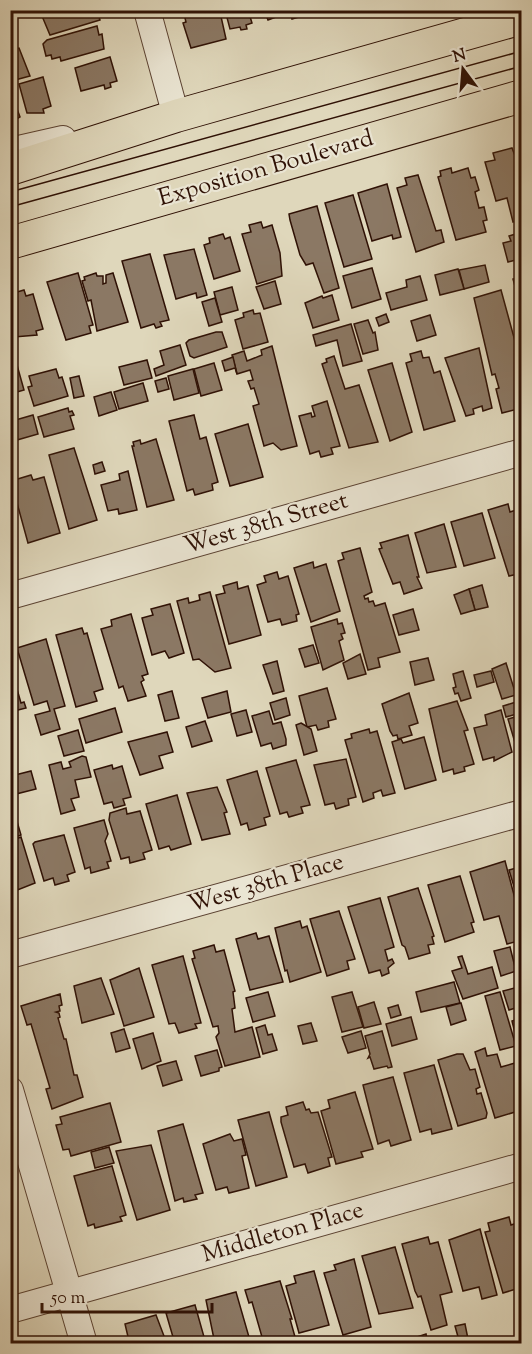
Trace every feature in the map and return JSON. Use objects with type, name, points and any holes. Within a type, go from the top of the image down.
[{"type":"main road","points":[[10,169],[176,116],[522,18]]},
{"type":"main road","name":"Exposition Boulevard","points":[[10,243],[522,96]]},
{"type":"street","points":[[10,151],[176,116],[147,10]]},
{"type":"street","name":"West 38th Street","points":[[10,596],[522,452]]},
{"type":"street","name":"West 38th Place","points":[[10,955],[522,813]]},
{"type":"street","points":[[10,1090],[16,1130],[84,1344]]},
{"type":"street","name":"Middleton Place","points":[[10,1310],[522,1166]]},
{"type":"building","points":[[60,10],[97,10],[100,20],[50,35],[42,16]]},
{"type":"building","points":[[183,10],[212,10],[213,14],[220,12],[226,39],[191,48],[183,23],[186,22]]},
{"type":"building","points":[[225,10],[248,10],[252,23],[246,25],[247,29],[241,30],[240,27],[230,29]]},
{"type":"building","points":[[264,10],[283,10],[284,14],[268,20]]},
{"type":"building","points":[[290,10],[311,10],[312,13],[292,19]]},
{"type":"building","points":[[97,26],[99,35],[102,34],[104,49],[61,61],[60,57],[52,59],[51,55],[46,56],[43,44],[47,40]]},
{"type":"building","points":[[19,48],[30,76],[15,80],[10,50]]},
{"type":"building","points":[[110,57],[117,81],[110,83],[111,87],[105,89],[104,85],[81,91],[75,68]]},
{"type":"building","points":[[43,77],[51,106],[43,109],[44,113],[27,113],[19,84]]},
{"type":"building","points":[[10,90],[20,117],[10,123]]},
{"type":"building","points":[[512,148],[522,174],[521,229],[519,220],[513,222],[507,198],[496,201],[485,162],[495,160],[493,153]]},
{"type":"building","points":[[451,168],[452,173],[468,168],[471,178],[475,177],[479,190],[475,192],[479,208],[484,207],[487,220],[483,221],[486,232],[456,240],[438,177],[441,176],[440,171]]},
{"type":"building","points":[[418,175],[436,231],[441,230],[444,242],[416,252],[397,188],[407,185],[405,178]]},
{"type":"building","points":[[387,184],[401,237],[393,239],[392,235],[372,241],[358,193]]},
{"type":"building","points":[[353,195],[372,259],[344,267],[325,203]]},
{"type":"building","points":[[317,206],[339,288],[324,293],[313,263],[306,265],[300,255],[289,214]]},
{"type":"building","points":[[261,222],[263,228],[272,225],[280,253],[282,276],[257,284],[242,234],[251,232],[249,225]]},
{"type":"building","points":[[522,232],[522,273],[520,273],[516,260],[508,262],[503,243],[511,241],[509,236]]},
{"type":"building","points":[[223,234],[225,239],[230,237],[240,271],[214,279],[204,245],[210,243],[209,238]]},
{"type":"building","points":[[194,249],[207,295],[197,298],[196,293],[176,299],[164,255]]},
{"type":"building","points":[[150,254],[169,320],[160,322],[162,326],[156,328],[154,324],[141,328],[122,261]]},
{"type":"building","points":[[485,265],[489,282],[464,289],[459,270]]},
{"type":"building","points":[[372,268],[381,299],[352,308],[343,276]]},
{"type":"building","points":[[458,269],[464,289],[440,295],[435,275]]},
{"type":"building","points":[[78,273],[93,325],[89,326],[91,333],[66,340],[47,282]]},
{"type":"building","points":[[96,273],[97,276],[103,276],[103,284],[106,283],[106,275],[113,273],[128,322],[97,331],[91,300],[88,301],[82,281],[85,280],[84,277]]},
{"type":"building","points":[[420,276],[427,300],[391,310],[386,293],[407,287],[406,280]]},
{"type":"building","points":[[522,277],[522,301],[519,301],[513,279]]},
{"type":"building","points":[[275,281],[281,304],[264,309],[256,287]]},
{"type":"building","points":[[232,287],[238,310],[220,315],[214,292]]},
{"type":"building","points":[[24,290],[26,296],[33,294],[43,329],[36,331],[37,335],[14,337],[10,324],[10,294]]},
{"type":"building","points":[[501,290],[521,363],[518,363],[522,377],[522,408],[502,413],[496,389],[499,388],[495,374],[492,375],[474,298]]},
{"type":"building","points":[[332,295],[339,320],[313,328],[305,303],[322,296],[323,298]]},
{"type":"building","points":[[215,298],[222,322],[209,326],[202,302]]},
{"type":"building","points":[[253,310],[254,314],[260,313],[268,342],[243,349],[235,320],[244,317],[243,313]]},
{"type":"building","points":[[386,314],[389,322],[379,326],[376,318]]},
{"type":"building","points":[[430,315],[436,335],[417,341],[411,321]]},
{"type":"building","points":[[368,320],[373,333],[375,332],[378,350],[363,354],[354,324]]},
{"type":"building","points":[[351,324],[362,361],[343,366],[337,340],[316,346],[313,335]]},
{"type":"building","points":[[222,332],[227,347],[194,358],[190,356],[186,343],[189,340]]},
{"type":"building","points":[[180,345],[186,365],[156,376],[154,369],[164,365],[160,351]]},
{"type":"building","points":[[272,346],[297,446],[281,450],[273,443],[264,446],[253,406],[259,404],[254,388],[251,389],[248,381],[253,380],[250,370],[237,374],[232,355],[244,351],[247,361],[262,355],[261,350]]},
{"type":"building","points":[[479,348],[492,408],[483,411],[482,406],[473,409],[474,414],[466,416],[445,358]]},
{"type":"building","points":[[421,351],[423,358],[429,357],[434,373],[440,371],[455,421],[424,430],[406,363],[412,361],[410,354]]},
{"type":"building","points":[[334,356],[345,389],[359,385],[378,442],[349,448],[322,364],[327,362],[326,359]]},
{"type":"building","points":[[233,357],[237,374],[235,368],[225,371],[222,361]]},
{"type":"building","points":[[147,360],[152,378],[124,385],[119,367]]},
{"type":"building","points":[[214,363],[222,390],[201,396],[194,369]]},
{"type":"building","points":[[392,363],[412,432],[390,441],[368,370]]},
{"type":"building","points":[[17,365],[24,390],[10,394],[10,367]]},
{"type":"building","points":[[56,369],[59,378],[62,377],[68,396],[34,406],[28,387],[32,386],[29,376]]},
{"type":"building","points":[[193,369],[199,393],[174,400],[168,376]]},
{"type":"building","points":[[79,376],[84,396],[74,398],[70,378]]},
{"type":"building","points":[[166,378],[169,389],[158,392],[155,381]]},
{"type":"building","points":[[143,383],[148,401],[119,409],[114,392]]},
{"type":"building","points":[[111,392],[117,410],[99,416],[94,397]]},
{"type":"building","points":[[327,401],[340,446],[331,448],[333,454],[321,457],[319,451],[310,454],[299,416],[311,413],[312,417],[315,416],[312,406]]},
{"type":"building","points":[[68,408],[69,412],[72,411],[74,415],[70,416],[74,429],[44,437],[38,417]]},
{"type":"building","points":[[33,415],[38,434],[17,440],[12,421]]},
{"type":"building","points":[[194,415],[200,439],[206,437],[218,482],[212,484],[213,490],[195,495],[193,489],[187,491],[169,421]]},
{"type":"building","points":[[248,424],[263,477],[230,486],[215,434]]},
{"type":"building","points":[[156,439],[174,500],[147,507],[132,446],[134,446],[133,442],[140,440],[141,444]]},
{"type":"building","points":[[74,448],[97,520],[69,529],[49,455]]},
{"type":"building","points":[[102,462],[105,471],[95,474],[93,465]]},
{"type":"building","points":[[128,471],[137,510],[119,514],[118,509],[108,511],[101,485],[120,480],[119,474]]},
{"type":"building","points":[[31,475],[33,480],[44,477],[60,533],[28,543],[11,481]]},
{"type":"building","points":[[508,504],[510,512],[522,508],[522,573],[509,576],[488,510]]},
{"type":"building","points":[[482,513],[495,558],[464,566],[451,522]]},
{"type":"building","points":[[444,524],[456,567],[427,573],[415,533]]},
{"type":"building","points":[[408,535],[419,577],[417,577],[422,588],[404,594],[400,582],[393,584],[379,549],[382,548],[380,543]]},
{"type":"building","points":[[360,548],[372,592],[364,596],[365,599],[368,598],[369,602],[373,601],[375,606],[385,603],[400,652],[378,658],[380,667],[368,670],[338,561],[344,559],[342,553]]},
{"type":"building","points":[[313,562],[314,568],[326,564],[340,611],[311,622],[294,568]]},
{"type":"building","points":[[277,572],[279,579],[288,576],[299,614],[296,615],[297,621],[282,625],[280,619],[268,622],[257,585],[266,582],[264,576]]},
{"type":"building","points":[[237,582],[238,589],[248,586],[261,635],[229,644],[216,595],[225,593],[223,586]]},
{"type":"building","points":[[482,585],[488,607],[475,610],[469,589]]},
{"type":"building","points":[[469,589],[475,610],[461,614],[454,595]]},
{"type":"building","points":[[210,592],[231,668],[215,672],[199,659],[193,660],[177,601],[188,598],[189,603],[200,600],[199,595]]},
{"type":"building","points":[[170,604],[184,653],[169,658],[165,651],[152,655],[142,618],[153,615],[151,609]]},
{"type":"building","points":[[413,609],[419,630],[399,635],[393,615]]},
{"type":"building","points":[[131,614],[148,674],[142,676],[144,680],[141,682],[146,696],[128,701],[123,686],[119,688],[101,629],[112,626],[111,620]]},
{"type":"building","points":[[337,619],[338,624],[342,623],[345,633],[341,634],[343,639],[339,641],[344,660],[323,670],[311,627]]},
{"type":"building","points":[[82,628],[84,634],[87,633],[103,689],[94,692],[97,701],[76,707],[56,635]]},
{"type":"building","points":[[46,639],[65,706],[54,709],[60,729],[41,735],[35,715],[50,711],[47,701],[34,705],[17,648]]},
{"type":"building","points":[[313,645],[319,663],[305,667],[299,649]]},
{"type":"building","points":[[360,654],[366,674],[348,679],[343,663]]},
{"type":"building","points":[[428,658],[434,680],[415,685],[410,662]]},
{"type":"building","points":[[277,661],[284,691],[273,694],[263,665]]},
{"type":"building","points":[[506,663],[516,695],[502,699],[492,669]]},
{"type":"building","points":[[10,665],[21,703],[24,702],[26,708],[10,712]]},
{"type":"building","points":[[463,671],[471,698],[461,701],[453,688],[456,687],[453,674]]},
{"type":"building","points":[[491,671],[494,682],[477,687],[474,675]]},
{"type":"building","points":[[327,688],[336,719],[328,721],[329,727],[318,730],[316,725],[307,727],[299,696]]},
{"type":"building","points":[[172,691],[179,718],[165,721],[158,695]]},
{"type":"building","points":[[227,691],[231,712],[208,718],[202,698]]},
{"type":"building","points":[[409,693],[418,723],[409,726],[412,735],[398,739],[397,735],[393,736],[390,731],[382,704]]},
{"type":"building","points":[[286,698],[290,715],[275,720],[270,703]]},
{"type":"building","points":[[457,701],[468,730],[464,731],[474,764],[464,767],[465,771],[454,774],[453,769],[443,772],[429,709]]},
{"type":"building","points":[[516,702],[520,713],[506,717],[503,706]]},
{"type":"building","points":[[115,708],[122,732],[86,743],[79,719]]},
{"type":"building","points":[[246,710],[252,732],[237,736],[231,714]]},
{"type":"building","points":[[501,710],[512,752],[494,761],[494,757],[483,760],[474,728],[487,725],[485,715]]},
{"type":"building","points":[[269,711],[273,724],[281,722],[286,739],[286,745],[273,749],[271,743],[261,746],[252,716]]},
{"type":"building","points":[[522,715],[522,755],[519,756],[508,719]]},
{"type":"building","points":[[205,721],[212,741],[192,747],[186,727]]},
{"type":"building","points":[[301,723],[311,729],[317,751],[304,755],[296,725]]},
{"type":"building","points":[[369,729],[370,733],[377,731],[395,793],[383,796],[381,790],[373,793],[374,798],[363,802],[345,740],[352,738],[351,734]]},
{"type":"building","points":[[78,730],[84,751],[64,756],[58,736]]},
{"type":"building","points":[[167,732],[173,752],[159,756],[163,768],[140,775],[128,742]]},
{"type":"building","points":[[424,737],[436,780],[405,789],[392,742],[401,739],[403,743]]},
{"type":"building","points":[[82,756],[86,757],[91,777],[75,780],[79,797],[71,799],[75,810],[61,814],[49,765],[61,762],[63,769],[71,767],[69,762]]},
{"type":"building","points":[[346,759],[356,797],[348,799],[349,805],[336,809],[334,803],[325,805],[314,765]]},
{"type":"building","points":[[296,760],[310,805],[301,807],[303,813],[289,817],[287,812],[280,814],[266,768]]},
{"type":"building","points":[[112,765],[113,769],[122,766],[131,797],[123,799],[125,805],[114,808],[112,802],[104,804],[94,770]]},
{"type":"building","points":[[31,771],[36,789],[16,794],[11,776]]},
{"type":"building","points":[[257,771],[270,816],[264,818],[266,825],[249,830],[247,823],[241,825],[227,780]]},
{"type":"building","points":[[217,787],[227,812],[224,813],[230,834],[202,840],[187,793]]},
{"type":"building","points":[[177,795],[191,844],[171,850],[169,846],[159,849],[146,804]]},
{"type":"building","points":[[126,808],[127,814],[140,811],[152,850],[143,853],[145,859],[130,863],[129,857],[121,859],[109,820],[110,813]]},
{"type":"building","points":[[16,818],[21,835],[10,839],[10,820]]},
{"type":"building","points":[[104,820],[108,834],[105,841],[111,861],[107,862],[109,868],[91,873],[90,867],[85,869],[74,828]]},
{"type":"building","points":[[64,835],[75,872],[67,875],[69,881],[55,885],[53,878],[44,881],[33,844]]},
{"type":"building","points":[[21,837],[35,883],[10,893],[10,841]]},
{"type":"building","points":[[522,858],[522,913],[509,870],[520,867],[518,859]]},
{"type":"building","points":[[505,861],[522,925],[522,940],[507,944],[499,916],[484,920],[470,872]]},
{"type":"building","points":[[460,876],[474,922],[471,923],[474,932],[445,942],[428,885]]},
{"type":"building","points":[[418,888],[434,936],[432,937],[434,944],[428,945],[430,953],[409,959],[402,945],[388,897]]},
{"type":"building","points":[[380,898],[394,947],[385,950],[388,961],[392,959],[394,963],[388,968],[389,973],[382,976],[380,970],[369,973],[348,907]]},
{"type":"building","points":[[339,911],[355,959],[347,961],[349,969],[327,976],[310,919]]},
{"type":"building","points":[[300,921],[302,928],[307,926],[321,972],[290,982],[287,970],[285,971],[275,928]]},
{"type":"building","points":[[256,933],[258,939],[269,936],[283,982],[250,990],[236,939]]},
{"type":"building","points":[[214,945],[216,952],[224,950],[235,991],[233,992],[235,1008],[232,1009],[235,1032],[252,1027],[260,1057],[225,1066],[216,1037],[219,1033],[218,1026],[213,1027],[192,959],[195,958],[193,951]]},
{"type":"building","points":[[510,947],[516,971],[501,976],[494,951]]},
{"type":"building","points":[[183,956],[201,1023],[195,1024],[197,1028],[179,1033],[175,1023],[169,1024],[152,965]]},
{"type":"building","points":[[462,956],[468,974],[492,967],[498,988],[463,999],[452,971],[462,968],[458,957]]},
{"type":"building","points":[[139,968],[154,1017],[124,1026],[110,980]]},
{"type":"building","points":[[101,978],[114,1014],[82,1023],[74,986]]},
{"type":"building","points":[[454,982],[460,1003],[421,1012],[416,992]]},
{"type":"building","points":[[522,986],[522,1006],[509,1010],[503,991]]},
{"type":"building","points":[[268,992],[275,1016],[253,1022],[246,998]]},
{"type":"building","points":[[352,992],[363,1027],[342,1032],[332,997]]},
{"type":"building","points":[[500,992],[516,1046],[500,1050],[485,996]]},
{"type":"building","points":[[60,994],[62,1005],[59,1006],[60,1011],[56,1012],[59,1013],[58,1018],[64,1039],[66,1039],[74,1075],[77,1075],[83,1097],[52,1109],[46,1089],[50,1088],[31,1024],[27,1025],[21,1006]]},
{"type":"building","points":[[374,1002],[381,1024],[364,1028],[358,1007]]},
{"type":"building","points":[[461,1003],[466,1020],[451,1025],[446,1007]]},
{"type":"building","points":[[398,1005],[401,1015],[391,1018],[388,1008]]},
{"type":"building","points":[[411,1017],[417,1039],[392,1046],[386,1024]]},
{"type":"building","points":[[522,1018],[522,1061],[512,1021]]},
{"type":"building","points":[[311,1023],[317,1041],[303,1044],[298,1026]]},
{"type":"building","points":[[265,1025],[268,1035],[272,1034],[277,1050],[263,1054],[256,1028]]},
{"type":"building","points":[[124,1029],[130,1048],[116,1052],[111,1033]]},
{"type":"building","points":[[361,1031],[366,1048],[348,1053],[342,1037]]},
{"type":"building","points":[[382,1031],[392,1067],[374,1069],[370,1057],[368,1058],[370,1054],[365,1036]]},
{"type":"building","points":[[153,1033],[161,1061],[142,1069],[133,1039]]},
{"type":"building","points":[[485,1048],[487,1056],[497,1054],[501,1067],[515,1063],[522,1086],[522,1110],[495,1118],[475,1052]]},
{"type":"building","points":[[217,1050],[222,1067],[219,1071],[201,1076],[195,1056]]},
{"type":"building","points":[[463,1054],[470,1070],[475,1069],[480,1087],[476,1089],[477,1094],[481,1093],[487,1113],[486,1118],[458,1126],[438,1060]]},
{"type":"building","points":[[176,1061],[182,1080],[163,1086],[157,1066]]},
{"type":"building","points":[[434,1065],[452,1129],[432,1134],[431,1129],[420,1132],[404,1073]]},
{"type":"building","points":[[393,1077],[411,1140],[391,1146],[389,1140],[378,1144],[363,1085]]},
{"type":"building","points":[[355,1092],[373,1149],[361,1152],[363,1157],[336,1164],[321,1111],[330,1108],[328,1100]]},
{"type":"building","points":[[303,1102],[306,1110],[309,1109],[311,1113],[318,1112],[332,1157],[328,1158],[330,1166],[308,1173],[305,1164],[294,1167],[281,1122],[281,1117],[288,1115],[286,1107]]},
{"type":"building","points":[[110,1103],[121,1142],[71,1156],[69,1149],[63,1150],[56,1125],[62,1124],[60,1117]]},
{"type":"building","points":[[269,1112],[287,1177],[256,1186],[238,1120]]},
{"type":"building","points":[[183,1124],[203,1193],[195,1195],[197,1199],[184,1202],[183,1198],[175,1201],[158,1131]]},
{"type":"building","points":[[230,1134],[234,1141],[242,1139],[246,1155],[242,1156],[249,1188],[229,1193],[227,1187],[216,1190],[203,1144]]},
{"type":"building","points":[[151,1145],[170,1210],[137,1220],[116,1151]]},
{"type":"building","points":[[109,1147],[114,1163],[95,1168],[91,1152]]},
{"type":"building","points":[[112,1166],[126,1215],[120,1217],[122,1221],[95,1228],[94,1224],[88,1226],[74,1176]]},
{"type":"building","points":[[509,1217],[511,1225],[520,1222],[522,1229],[522,1282],[515,1284],[516,1289],[503,1293],[485,1232],[490,1231],[488,1223]]},
{"type":"building","points":[[480,1229],[497,1295],[482,1299],[479,1287],[463,1291],[449,1240]]},
{"type":"building","points":[[428,1237],[430,1244],[438,1242],[452,1292],[440,1295],[447,1325],[431,1330],[421,1296],[418,1297],[415,1291],[402,1244]]},
{"type":"building","points":[[395,1247],[413,1308],[379,1314],[362,1256]]},
{"type":"building","points":[[354,1259],[371,1327],[343,1335],[324,1273],[336,1270],[334,1265]]},
{"type":"building","points":[[314,1271],[329,1325],[299,1333],[286,1286],[296,1283],[294,1276]]},
{"type":"building","points":[[280,1281],[297,1344],[264,1344],[252,1302],[249,1303],[245,1290]]},
{"type":"building","points":[[236,1292],[251,1344],[215,1344],[206,1300]]},
{"type":"building","points":[[195,1305],[206,1344],[175,1344],[166,1313]]},
{"type":"building","points":[[156,1315],[167,1344],[125,1344],[129,1341],[125,1324]]},
{"type":"building","points":[[465,1324],[469,1344],[460,1344],[455,1326]]},
{"type":"building","points":[[426,1334],[428,1344],[415,1344],[414,1338]]},
{"type":"tram line","points":[[10,192],[522,51]]},
{"type":"tram line","points":[[10,207],[522,66]]}]
